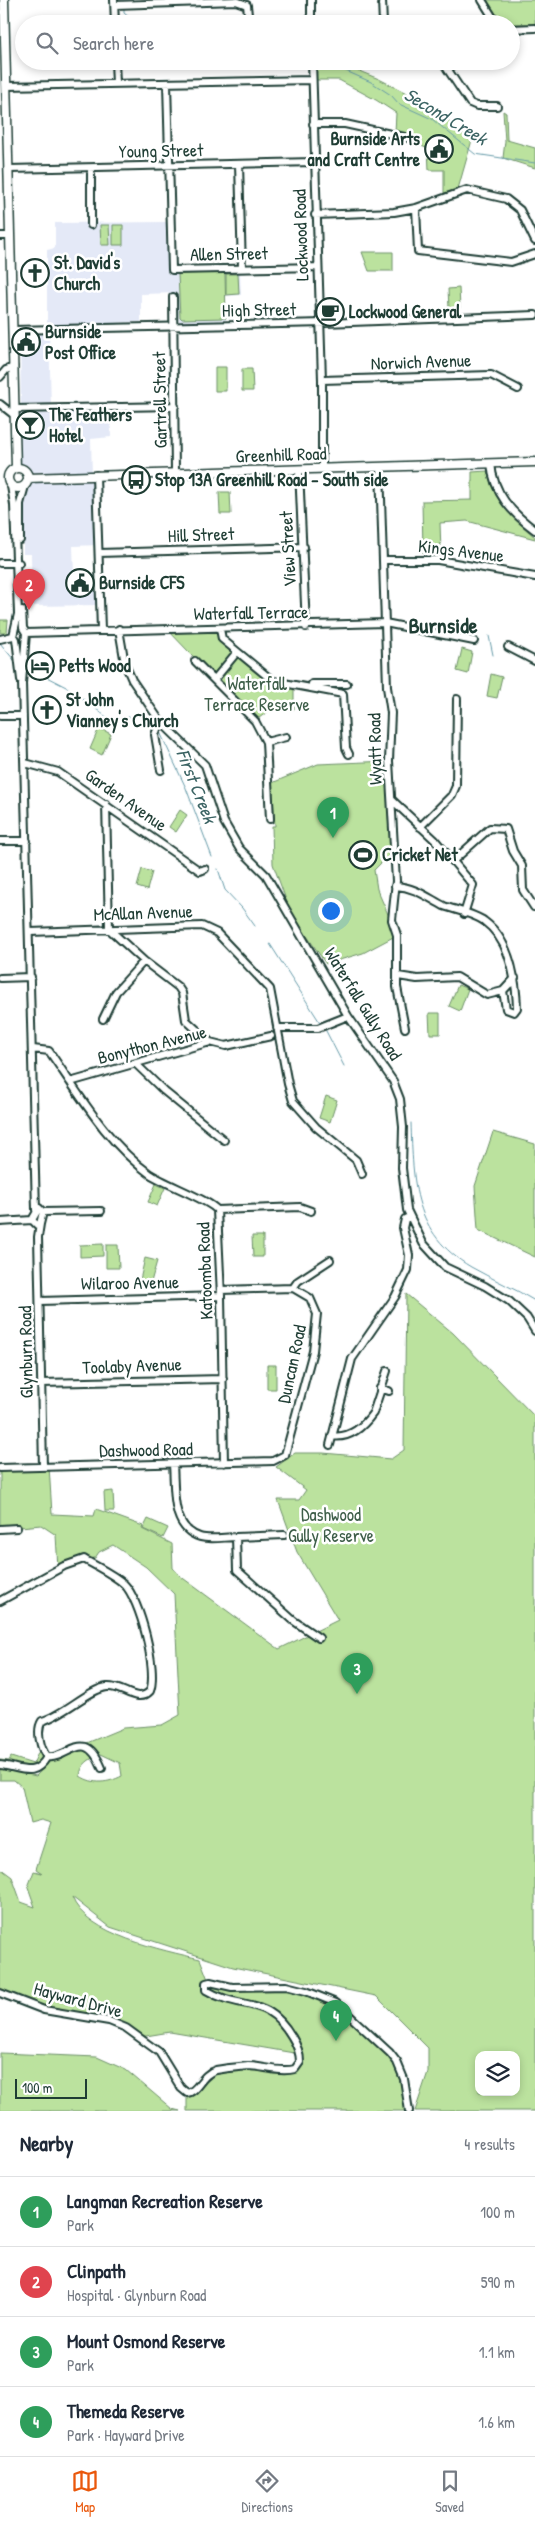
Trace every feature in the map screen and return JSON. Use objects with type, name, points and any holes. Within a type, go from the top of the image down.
[{"type":"main road","points":[[4,0],[2,48],[6,86],[9,170],[16,468]]},
{"type":"main road","name":"Greenhill Road","points":[[28,478],[535,462]]},
{"type":"main road","points":[[0,475],[9,474],[16,468]]},
{"type":"main road","points":[[0,483],[20,489],[25,486],[28,478],[23,470],[16,468]]},
{"type":"main road","points":[[9,474],[10,485]]},
{"type":"street","points":[[311,0],[311,15]]},
{"type":"street","points":[[382,0],[383,15]]},
{"type":"street","points":[[482,0],[491,15]]},
{"type":"street","points":[[120,4],[236,1],[247,5],[248,15]]},
{"type":"street","points":[[520,29],[535,28]]},
{"type":"street","points":[[115,70],[116,84]]},
{"type":"street","name":"Lockwood Road","points":[[312,70],[315,215],[322,380],[322,469]]},
{"type":"street","points":[[449,70],[470,103],[477,106],[497,106]]},
{"type":"street","points":[[6,86],[312,80]]},
{"type":"street","points":[[167,83],[170,165]]},
{"type":"street","points":[[313,124],[345,124],[408,138]]},
{"type":"street","name":"Young Street","points":[[9,170],[314,162]]},
{"type":"street","points":[[239,164],[242,268]]},
{"type":"street","name":"Allen Street","points":[[170,165],[172,270],[317,267]]},
{"type":"street","points":[[91,168],[91,225]]},
{"type":"street","points":[[315,215],[394,212],[416,208],[467,190],[488,192],[506,199],[520,210],[535,241]]},
{"type":"street","points":[[416,208],[418,251],[511,262],[535,254]]},
{"type":"street","points":[[0,236],[10,236]]},
{"type":"street","name":"Gartrell Street","points":[[172,297],[175,472]]},
{"type":"street","name":"High Street","points":[[12,330],[320,324],[535,315]]},
{"type":"street","points":[[0,377],[6,370],[14,367]]},
{"type":"street","name":"Norwich Avenue","points":[[322,380],[491,375],[518,388]]},
{"type":"street","points":[[0,404],[14,412],[175,406]]},
{"type":"street","points":[[491,463],[492,477],[498,492],[517,516],[535,530]]},
{"type":"street","name":"Wyatt Road","points":[[380,467],[387,687],[391,713],[389,761],[395,886],[392,920],[397,935],[397,987],[405,1028]]},
{"type":"street","name":"View Street","points":[[299,469],[304,547],[306,627]]},
{"type":"street","points":[[96,475],[101,630]]},
{"type":"street","points":[[10,485],[14,506],[18,563]]},
{"type":"street","points":[[0,1222],[35,1223],[40,1210],[37,1192],[22,683],[19,675],[18,563],[20,504],[25,486]]},
{"type":"street","name":"Hill Street","points":[[99,553],[304,547]]},
{"type":"street","name":"Kings Avenue","points":[[383,560],[438,560],[535,577]]},
{"type":"street","points":[[0,563],[18,563]]},
{"type":"street","name":"Waterfall Terrace","points":[[0,639],[19,634],[119,629],[220,629],[385,623],[474,642]]},
{"type":"street","name":"Waterfall Gully Road","points":[[119,629],[125,664],[158,726],[205,766],[224,822],[239,848],[266,875],[348,1016],[393,1081],[400,1099],[403,1127],[402,1168],[409,1217],[423,1243],[438,1262],[509,1301],[527,1318],[535,1332]]},
{"type":"street","points":[[220,629],[222,639],[273,681],[343,694],[346,748],[349,754]]},
{"type":"street","points":[[508,647],[535,661]]},
{"type":"street","points":[[214,680],[237,652]]},
{"type":"street","points":[[195,661],[255,721],[266,742],[270,819]]},
{"type":"street","points":[[294,685],[347,684]]},
{"type":"street","points":[[420,827],[452,795],[456,786],[456,699]]},
{"type":"street","points":[[0,716],[23,716]]},
{"type":"street","points":[[158,726],[162,770]]},
{"type":"street","points":[[266,742],[286,737]]},
{"type":"street","name":"Garden Avenue","points":[[25,762],[52,768],[200,871],[205,869]]},
{"type":"street","points":[[392,800],[453,862],[472,885],[464,914]]},
{"type":"street","points":[[106,804],[109,929],[144,961],[178,987],[183,998],[186,1020],[210,1042]]},
{"type":"street","points":[[453,862],[490,828],[506,829],[513,851],[522,866],[523,890],[534,907]]},
{"type":"street","points":[[0,841],[27,841]]},
{"type":"street","points":[[395,886],[413,888],[464,914],[483,920],[502,942],[515,978],[517,1008],[514,1012],[506,1009],[503,991]]},
{"type":"street","name":"McAllan Avenue","points":[[30,932],[202,926],[218,933],[270,989],[288,1084],[294,1101],[316,1127],[356,1160],[362,1174]]},
{"type":"street","points":[[103,1019],[116,992],[144,961]]},
{"type":"street","points":[[398,976],[417,979],[451,976],[465,981],[483,994],[492,995],[503,991],[515,978]]},
{"type":"street","points":[[0,978],[31,977]]},
{"type":"street","points":[[277,1028],[318,1028],[348,1016]]},
{"type":"street","name":"Bonython Avenue","points":[[70,1082],[137,1065],[210,1042],[226,1046],[271,1036]]},
{"type":"street","name":"Katoomba Road","points":[[33,1049],[49,1051],[120,1150],[152,1175],[196,1199],[213,1205],[217,1210],[221,1293],[224,1463]]},
{"type":"street","points":[[137,1065],[164,1091],[224,1140]]},
{"type":"street","points":[[217,1210],[300,1207],[311,1211]]},
{"type":"street","points":[[40,1210],[100,1211]]},
{"type":"street","points":[[330,1445],[352,1359],[394,1297],[408,1270],[409,1255],[403,1228],[405,1220],[409,1217]]},
{"type":"street","name":"Glynburn Road","points":[[35,1223],[38,1237],[43,1467]]},
{"type":"street","points":[[221,1293],[293,1288],[298,1280],[330,1260]]},
{"type":"street","name":"Duncan Road","points":[[273,1461],[285,1455],[313,1351],[317,1314],[310,1298],[293,1288]]},
{"type":"street","name":"Wilaroo Avenue","points":[[40,1300],[221,1293]]},
{"type":"street","points":[[332,1436],[342,1438],[351,1435],[369,1419],[373,1414],[387,1371]]},
{"type":"street","name":"Toolaby Avenue","points":[[41,1383],[223,1379]]},
{"type":"street","points":[[380,1388],[389,1391]]},
{"type":"street","name":"Dashwood Road","points":[[20,1467],[36,1463],[43,1452]]},
{"type":"street","name":"Dashwood Road","points":[[0,1468],[273,1461]]},
{"type":"street","points":[[173,1464],[175,1510],[186,1528],[198,1537],[284,1535]]},
{"type":"street","points":[[0,1529],[17,1528]]},
{"type":"street","points":[[236,1537],[237,1570],[294,1621],[319,1638]]},
{"type":"street","points":[[0,1601],[64,1566],[84,1559],[124,1584],[134,1599],[139,1613],[150,1658],[152,1680],[150,1691],[143,1696],[138,1696],[114,1687],[105,1687],[57,1716],[42,1721],[39,1726],[40,1736],[46,1757]]},
{"type":"street","points":[[46,1757],[52,1757],[76,1746],[96,1754],[102,1768]]},
{"type":"street","points":[[0,1765],[31,1771],[37,1769],[46,1757]]},
{"type":"street","name":"Hayward Drive","points":[[0,1994],[44,2010],[108,2021],[126,2028],[159,2052],[180,2088],[187,2093],[195,2090],[206,2074],[218,2070],[248,2066],[286,2070],[294,2068],[300,2062],[299,2049],[275,2015],[260,2007],[220,1997],[206,1990],[206,1983],[212,1982],[232,1987],[286,1986],[306,1991],[326,1998],[345,2009],[390,2053],[404,2079],[409,2111]]},
{"type":"shaded area","points":[[167,222],[168,274],[240,272],[241,295],[226,296],[226,320],[179,322],[177,293],[141,294],[141,322],[47,325],[47,250],[55,248],[55,223]]},
{"type":"shaded area","points":[[20,329],[49,330],[51,408],[110,407],[111,437],[91,439],[92,475],[96,475],[99,545],[73,546],[74,575],[100,575],[100,605],[32,606],[31,554],[23,554],[23,506],[28,478],[23,470],[16,468],[21,407]]},
{"type":"green space","points":[[484,0],[535,0],[535,24],[520,24],[520,15],[493,15]]},
{"type":"green space","points":[[315,70],[356,70],[379,79],[442,111],[454,128],[472,140],[458,189],[444,193],[444,170],[429,170],[428,149],[413,142],[414,136],[395,132],[396,113],[339,80],[316,80]]},
{"type":"green space","points":[[503,111],[506,113],[507,140],[535,148],[535,168],[503,158],[505,141]]},
{"type":"green space","points":[[100,225],[109,225],[110,245],[101,245]]},
{"type":"green space","points":[[113,225],[123,225],[123,245],[113,245]]},
{"type":"green space","points":[[362,252],[393,252],[393,271],[369,271]]},
{"type":"green space","points":[[225,273],[226,318],[182,319],[180,317],[178,274]]},
{"type":"green space","points":[[226,274],[238,274],[239,294],[226,295]]},
{"type":"green space","points":[[459,288],[460,308],[449,308],[448,289]]},
{"type":"green space","points":[[215,367],[226,367],[226,391],[215,391]]},
{"type":"green space","points":[[242,369],[252,369],[253,391],[242,391]]},
{"type":"green space","points":[[487,471],[499,501],[535,539],[467,521],[440,523],[441,552],[423,553],[422,501],[472,500],[472,472]]},
{"type":"green space","points":[[219,492],[230,492],[231,514],[220,514]]},
{"type":"green space","points":[[0,620],[8,620],[7,633],[0,633]]},
{"type":"green space","name":"Waterfall Terrace Reserve","points":[[167,629],[220,629],[222,639],[273,681],[294,685],[294,709],[270,710],[255,721]]},
{"type":"green space","points":[[462,649],[472,652],[468,674],[457,671]]},
{"type":"green space","points":[[491,674],[502,677],[497,698],[487,696]]},
{"type":"green space","points":[[99,728],[111,734],[102,755],[90,749]]},
{"type":"green space","points":[[389,761],[394,850],[374,870],[377,889],[397,935],[363,953],[326,964],[290,911],[273,864],[272,826],[275,826],[272,783],[318,764]]},
{"type":"green space","points":[[180,810],[187,815],[176,832],[169,827]]},
{"type":"green space","points":[[142,869],[152,872],[147,890],[137,887]]},
{"type":"green space","points":[[458,985],[468,989],[460,1011],[449,1006]]},
{"type":"green space","points":[[429,1013],[440,1013],[440,1034],[430,1034]]},
{"type":"green space","points":[[326,1096],[337,1100],[330,1122],[319,1118]]},
{"type":"green space","points":[[493,1132],[535,1144],[535,1257],[478,1230],[475,1186]]},
{"type":"green space","points":[[156,1184],[165,1188],[157,1206],[148,1202]]},
{"type":"green space","points":[[252,1236],[263,1236],[263,1257],[253,1257]]},
{"type":"green space","points":[[103,1244],[103,1256],[80,1257],[80,1245]]},
{"type":"green space","points":[[106,1245],[118,1245],[119,1268],[106,1268]]},
{"type":"green space","points":[[145,1258],[157,1261],[151,1282],[140,1280]]},
{"type":"green space","name":"Dashwood Gully Reserve","points":[[406,1294],[453,1333],[535,1417],[535,2111],[415,2111],[428,2072],[428,2048],[376,1996],[233,1967],[110,1927],[72,1897],[80,1910],[109,1931],[127,1939],[166,1951],[200,1959],[209,1982],[224,1986],[268,1985],[326,1997],[397,2062],[409,2111],[187,2111],[187,2093],[206,2074],[248,2066],[295,2068],[300,2054],[170,2032],[140,2037],[126,2028],[77,2017],[0,1993],[0,1868],[12,1877],[21,1902],[35,1907],[28,1887],[34,1871],[42,1873],[36,1869],[51,1823],[41,1820],[30,1823],[22,1787],[14,1780],[0,1780],[0,1768],[36,1776],[50,1761],[76,1748],[95,1755],[95,1757],[84,1764],[80,1776],[96,1782],[112,1780],[122,1776],[120,1763],[82,1745],[123,1728],[162,1725],[180,1715],[174,1594],[146,1567],[113,1545],[99,1552],[95,1558],[84,1559],[58,1569],[56,1535],[41,1525],[0,1529],[0,1468],[49,1466],[52,1514],[94,1516],[96,1509],[143,1526],[142,1529],[172,1544],[173,1568],[180,1576],[279,1649],[338,1620],[297,1552],[278,1500],[299,1500],[306,1490],[276,1467],[295,1453],[323,1453],[391,1459],[404,1450]]},
{"type":"green space","points":[[267,1365],[276,1365],[276,1389],[267,1389]]},
{"type":"green space","points":[[113,1491],[114,1511],[105,1511],[104,1492]]},
{"type":"green space","points":[[148,1519],[168,1528],[163,1538],[143,1529]]},
{"type":"green space","points":[[39,1751],[44,1759],[31,1770],[0,1763],[0,1760],[9,1761],[11,1757],[33,1764]]},
{"type":"green space","points":[[0,2053],[97,2057],[126,2070],[172,2109],[180,2111],[0,2111]]},
{"type":"waterway","name":"Second Creek","points":[[124,8],[124,13],[126,15]]},
{"type":"waterway","name":"Second Creek","points":[[344,70],[371,82],[391,95],[399,104],[432,119],[475,154],[535,163]]},
{"type":"waterway","points":[[489,636],[493,655]]},
{"type":"waterway","name":"First Creek","points":[[0,643],[14,660]]},
{"type":"waterway","name":"First Creek","points":[[29,668],[70,689],[113,722],[144,712],[155,725]]},
{"type":"waterway","name":"First Creek","points":[[159,730],[186,788],[212,857]]},
{"type":"waterway","name":"First Creek","points":[[218,869],[225,890],[242,908],[255,926]]},
{"type":"waterway","name":"First Creek","points":[[270,944],[321,1024]]},
{"type":"waterway","name":"First Creek","points":[[325,1029],[344,1066]]},
{"type":"waterway","name":"First Creek","points":[[411,1123],[413,1166],[420,1205],[437,1239],[452,1254],[471,1267],[535,1301]]},
{"type":"place","name":"Burnside Arts and Craft Centre","points":[[439,149]]},
{"type":"place","name":"St. David's Church","points":[[35,273]]},
{"type":"place","name":"Lockwood General","points":[[330,312]]},
{"type":"place","name":"Burnside Post Office","points":[[26,342]]},
{"type":"place","name":"The Feathers Hotel","points":[[30,425]]},
{"type":"place","name":"Stop 13A Greenhill Road - South side","points":[[136,480]]},
{"type":"place","name":"Burnside CFS","points":[[80,583]]},
{"type":"place","name":"Clinpath","points":[[29,610]]},
{"type":"place","name":"Petts Wood","points":[[40,666]]},
{"type":"place","name":"St John Vianney's Church","points":[[47,710]]},
{"type":"place","name":"Langman Recreation Reserve","points":[[333,838]]},
{"type":"place","name":"Cricket Net","points":[[363,855]]},
{"type":"place","name":"Mount Osmond Reserve","points":[[357,1694]]},
{"type":"place","name":"Themeda Reserve","points":[[336,2041]]},
{"type":"district","name":"Burnside","points":[[443,625]]}]
